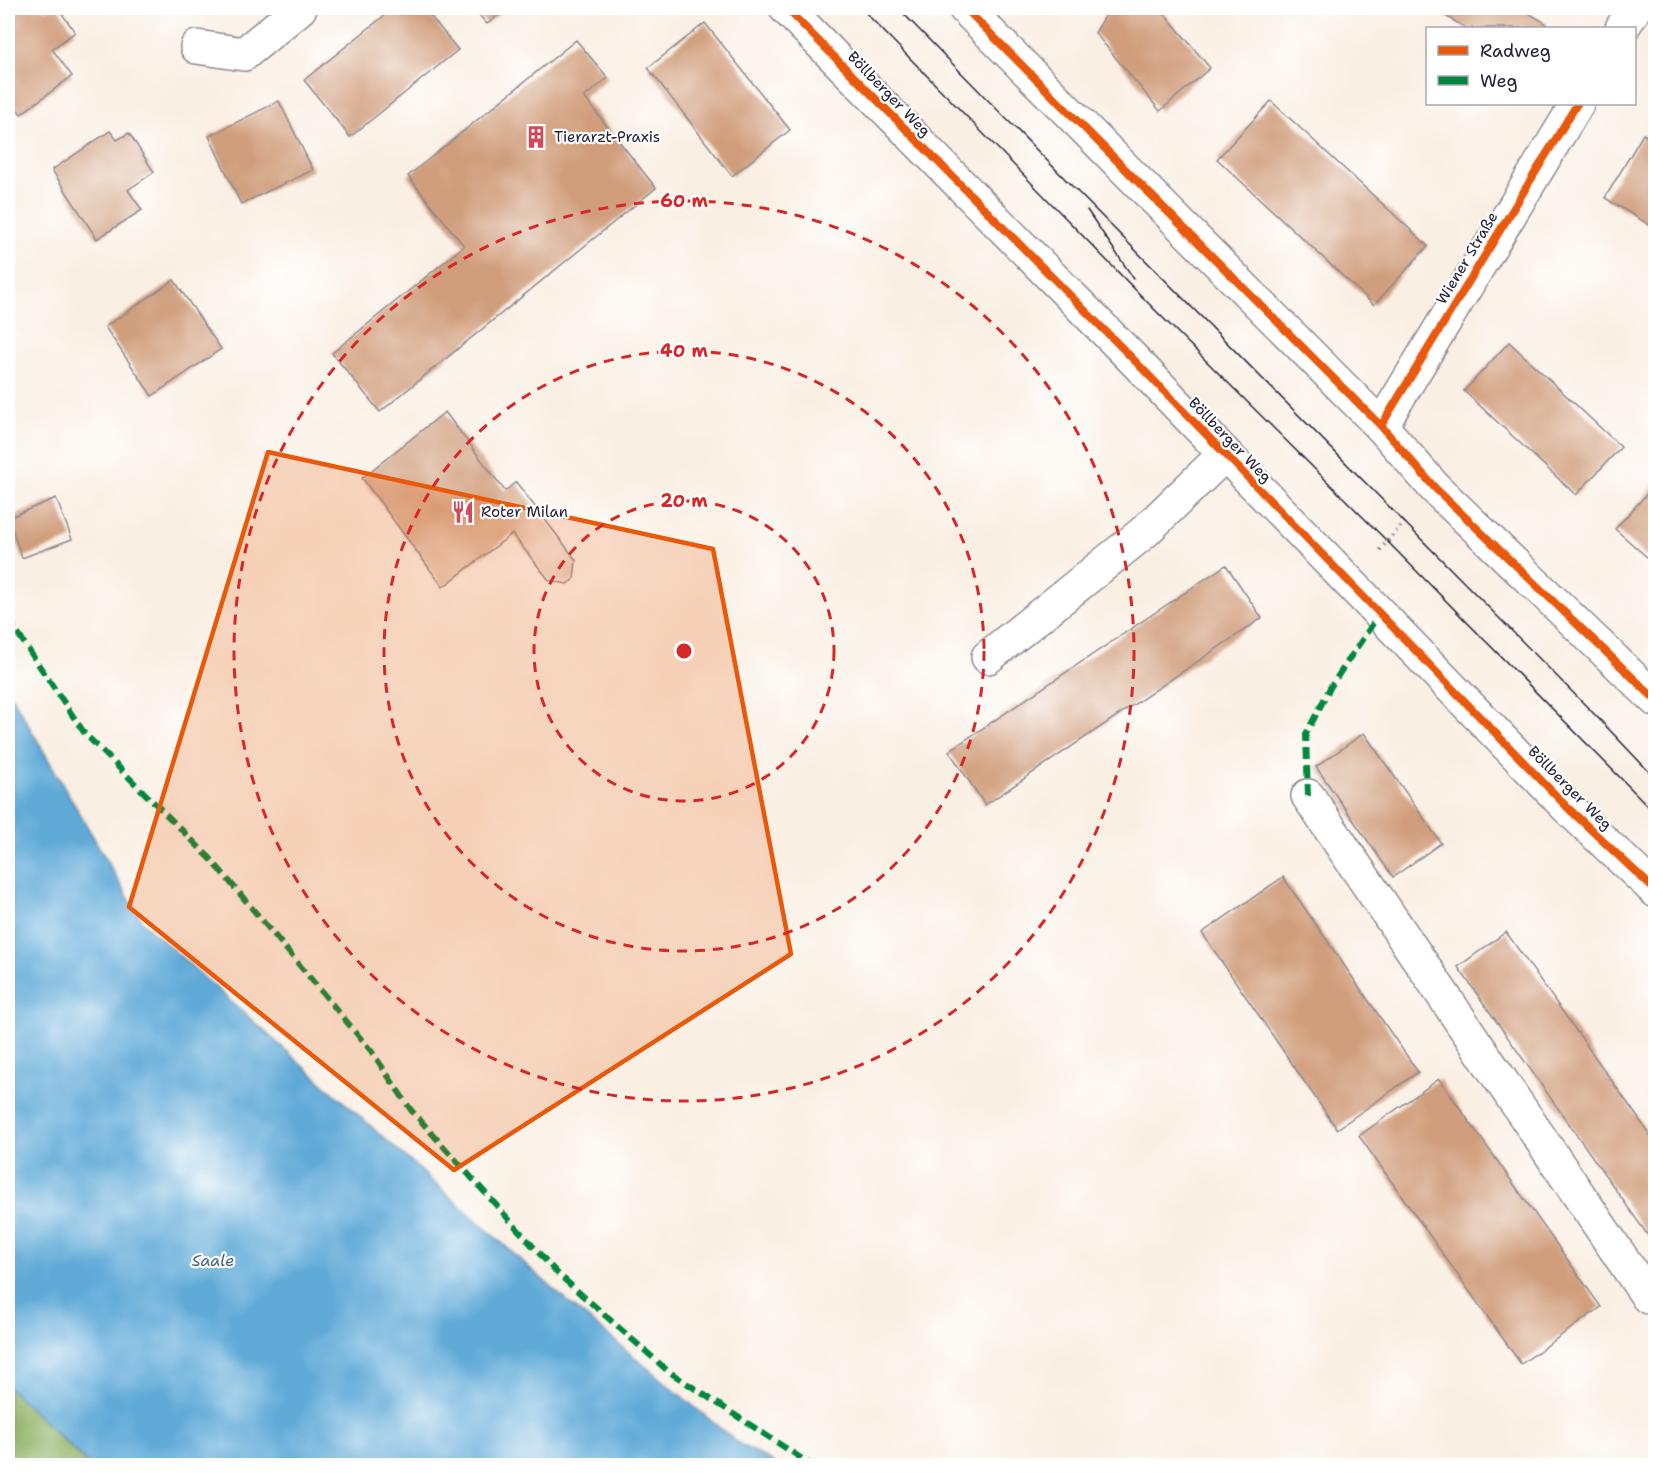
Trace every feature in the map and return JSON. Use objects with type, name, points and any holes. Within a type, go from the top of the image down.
[{"type":"street","points":[[196,46],[244,54],[300,8]]},
{"type":"street","name":"Böllberger Weg","points":[[786,8],[1225,454],[1568,808],[1656,891]]},
{"type":"street","points":[[966,8],[1381,426],[1435,488],[1656,700]]},
{"type":"street","points":[[1623,27],[1635,8]]},
{"type":"street","name":"Wiener Straße","points":[[1381,426],[1576,105]]},
{"type":"street","points":[[988,657],[1143,533],[1225,454]]},
{"type":"street","points":[[1308,796],[1648,1297],[1656,1292]]},
{"type":"path","points":[[1350,582],[1435,488]]},
{"type":"highlighted area","points":[[268,452],[713,549],[791,954],[454,1170],[129,907]]},
{"type":"green space","points":[[8,1387],[89,1465],[8,1465]]},
{"type":"water","name":"Saale","points":[[8,690],[143,923],[569,1303],[738,1443],[778,1465],[89,1465],[8,1387]]},
{"type":"building","points":[[8,8],[44,8],[46,10],[58,8],[75,32],[52,49],[72,76],[21,114],[8,96]]},
{"type":"building","points":[[394,8],[424,8],[458,50],[350,137],[304,80]]},
{"type":"building","points":[[473,8],[508,8],[487,24]]},
{"type":"building","points":[[1110,8],[1160,8],[1210,68],[1160,111],[1095,33]]},
{"type":"building","points":[[1432,8],[1520,8],[1547,24],[1546,27],[1464,27]]},
{"type":"building","points":[[705,23],[790,130],[732,176],[648,68]]},
{"type":"building","name":"Tierarzt-Praxis","points":[[576,40],[608,78],[584,97],[656,188],[380,412],[332,353],[464,246],[408,176]]},
{"type":"building","points":[[279,101],[313,170],[241,204],[209,136]]},
{"type":"building","points":[[1271,101],[1428,246],[1374,305],[1217,159]]},
{"type":"building","points":[[110,131],[117,140],[129,133],[154,172],[128,190],[142,210],[97,239],[52,170]]},
{"type":"building","points":[[1643,134],[1656,142],[1656,229],[1605,198]]},
{"type":"building","points":[[174,280],[221,349],[152,396],[105,327]]},
{"type":"building","points":[[1509,342],[1621,447],[1576,495],[1464,391]]},
{"type":"building","name":"Roter Milan","points":[[445,412],[505,491],[516,482],[576,560],[574,579],[567,584],[549,580],[512,534],[443,587],[362,478]]},
{"type":"building","points":[[1656,484],[1656,565],[1615,529]]},
{"type":"building","points":[[56,498],[72,539],[22,558],[8,518]]},
{"type":"building","points":[[1226,565],[1262,618],[985,805],[949,751]]},
{"type":"building","points":[[1364,733],[1441,843],[1393,877],[1316,767]]},
{"type":"building","points":[[1283,877],[1418,1072],[1337,1129],[1202,933]]},
{"type":"building","points":[[1506,932],[1656,1143],[1656,1247],[1458,967]]},
{"type":"building","points":[[1439,1079],[1601,1307],[1521,1364],[1359,1136]]},
{"type":"tram line","points":[[861,8],[1154,309],[1656,814]]},
{"type":"tram line","points":[[898,8],[1656,779]]},
{"type":"tram line","points":[[1087,210],[1134,279]]},
{"type":"marked path","points":[[1308,796],[1306,734],[1331,686],[1380,613]]},
{"type":"marked path","points":[[8,619],[85,734],[210,858],[372,1052],[411,1110],[556,1272],[668,1371],[813,1466]]},
{"type":"marked path","points":[[8,1461],[11,1466]]},
{"type":"cycle path","points":[[786,8],[1134,360],[1568,808],[1656,891]]},
{"type":"cycle path","points":[[965,8],[1381,426],[1435,488],[1656,700]]},
{"type":"cycle path","points":[[1381,426],[1576,105]]},
{"type":"place","name":"Tierarzt-Praxis","points":[[536,137]]},
{"type":"place","name":"Roter Milan","points":[[463,512]]}]
